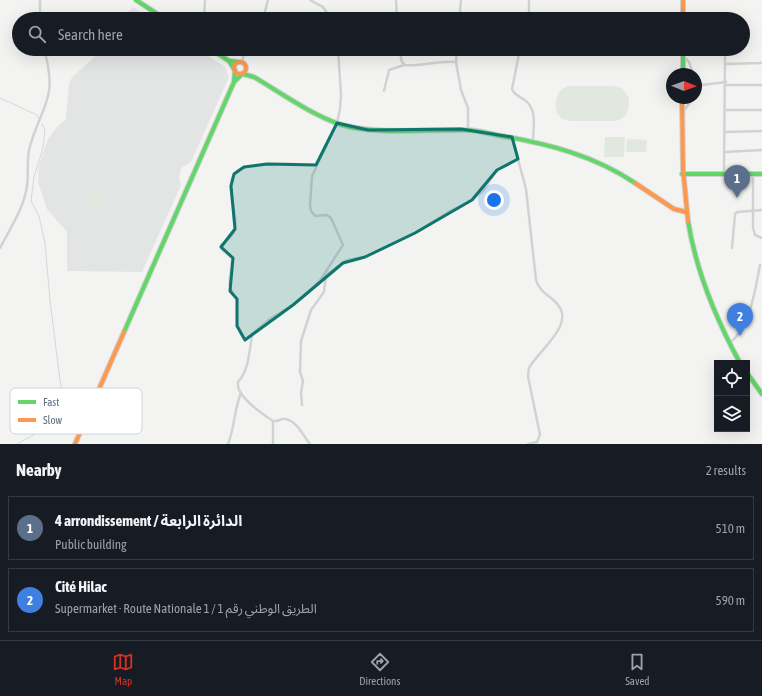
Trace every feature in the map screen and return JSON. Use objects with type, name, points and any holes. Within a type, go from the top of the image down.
[{"type":"main road","points":[[136,0],[154,12]]},
{"type":"main road","points":[[683,0],[683,12]]},
{"type":"main road","points":[[222,56],[229,60],[240,62],[246,66],[254,77]]},
{"type":"main road","points":[[683,56],[683,68]]},
{"type":"main road","points":[[229,60],[237,73],[254,77],[314,112],[337,123],[355,128],[374,130],[468,130],[512,137],[568,150],[609,167],[634,181],[672,208],[686,212]]},
{"type":"main road","points":[[100,388],[234,82],[236,65],[240,62]]},
{"type":"main road","points":[[234,82],[246,71],[246,66]]},
{"type":"main road","points":[[682,104],[682,174],[686,212],[695,253],[724,334],[738,360]]},
{"type":"main road","points":[[682,174],[762,174]]},
{"type":"main road","points":[[750,377],[762,394]]},
{"type":"main road","points":[[75,444],[79,434]]},
{"type":"street","points":[[40,0],[40,12]]},
{"type":"street","points":[[204,12],[205,0]]},
{"type":"street","points":[[265,12],[268,0]]},
{"type":"street","points":[[310,0],[323,7],[326,12]]},
{"type":"street","points":[[396,0],[396,12]]},
{"type":"street","points":[[460,12],[461,0]]},
{"type":"street","points":[[529,12],[530,0]]},
{"type":"street","points":[[0,248],[24,198],[27,185],[30,147],[50,91],[51,78],[46,56]]},
{"type":"street","points":[[240,62],[242,56]]},
{"type":"street","points":[[321,279],[341,249],[342,242],[330,217],[315,216],[311,211],[311,183],[316,165],[337,123],[341,96],[338,56]]},
{"type":"street","points":[[401,56],[402,62],[405,65]]},
{"type":"street","points":[[456,56],[462,93],[468,105],[468,130]]},
{"type":"street","points":[[519,56],[512,89],[514,93],[528,103],[532,109],[534,123],[532,141]]},
{"type":"street","points":[[683,56],[689,62],[691,68]]},
{"type":"street","points":[[724,174],[726,110],[725,56]]},
{"type":"street","points":[[384,91],[389,70],[405,65],[421,66],[436,62],[456,62]]},
{"type":"street","points":[[725,64],[762,63]]},
{"type":"street","points":[[702,85],[762,85]]},
{"type":"street","points":[[682,113],[689,104]]},
{"type":"street","points":[[726,110],[762,110]]},
{"type":"street","points":[[725,132],[762,131]]},
{"type":"street","points":[[512,137],[526,189],[536,280],[542,292],[554,300],[561,309],[563,319],[559,330],[529,368],[528,376],[540,435],[536,442],[528,444]]},
{"type":"street","points":[[724,152],[762,150]]},
{"type":"street","points":[[316,165],[286,163],[244,167],[238,170],[232,178],[231,186],[235,228],[229,239],[221,245],[221,249],[232,258],[229,282],[230,291],[238,299],[239,332],[245,340],[252,336],[271,318],[293,305],[306,295],[321,279],[347,260],[365,257],[415,233],[450,211],[472,200],[483,191],[497,170],[518,159]]},
{"type":"street","points":[[753,174],[753,228],[755,235],[762,238]]},
{"type":"street","points":[[732,248],[735,214],[762,210]]},
{"type":"street","points":[[729,344],[736,337],[747,318],[756,290],[760,264]]},
{"type":"street","points":[[302,404],[301,393],[303,381],[300,372],[302,341],[311,310],[324,292],[326,275]]},
{"type":"street","points":[[252,336],[248,361],[237,385],[241,392],[260,413],[273,421],[284,419],[289,421],[298,428],[310,444]]},
{"type":"street","points":[[228,444],[235,424],[236,409],[241,392]]},
{"type":"street","points":[[273,421],[273,444]]},
{"type":"highlighted area","points":[[337,123],[368,130],[461,129],[512,137],[518,159],[497,170],[472,200],[415,233],[365,257],[343,263],[293,305],[245,340],[237,326],[237,299],[230,291],[233,258],[221,247],[235,229],[231,186],[234,174],[244,167],[267,164],[316,165]]},
{"type":"shaded area","points":[[133,7],[140,12],[128,12]]},
{"type":"shaded area","points":[[96,56],[208,56],[225,67],[229,77],[191,162],[181,168],[179,179],[181,185],[142,272],[67,271],[67,232],[47,209],[38,182],[39,165],[48,139],[57,127],[66,119],[69,83],[73,76]]},
{"type":"shaded area","points":[[567,86],[612,86],[622,88],[629,98],[627,112],[623,118],[616,121],[570,121],[562,119],[557,113],[556,101],[560,91]]},
{"type":"shaded area","points":[[605,137],[625,137],[624,157],[604,157]]},
{"type":"shaded area","points":[[627,139],[647,140],[646,152],[626,152]]},
{"type":"shaded area","points":[[87,194],[104,194],[104,204],[86,204]]},
{"type":"waterway","points":[[0,98],[37,115],[39,119]]},
{"type":"waterway","points":[[42,124],[45,129],[43,148],[34,177],[31,201],[39,216],[45,243],[50,301],[61,388]]},
{"type":"waterway","points":[[17,444],[36,434]]},
{"type":"traffic: fast","points":[[136,0],[154,12]]},
{"type":"traffic: fast","points":[[222,56],[229,61],[234,69]]},
{"type":"traffic: fast","points":[[683,56],[683,68]]},
{"type":"traffic: fast","points":[[230,61],[239,62]]},
{"type":"traffic: fast","points":[[234,81],[235,70]]},
{"type":"traffic: fast","points":[[124,332],[234,82],[242,74]]},
{"type":"traffic: fast","points":[[243,74],[254,77],[314,113],[339,124],[379,130],[480,131],[571,152],[604,165],[635,183]]},
{"type":"traffic: fast","points":[[682,174],[762,174]]},
{"type":"traffic: fast","points":[[688,221],[696,258],[708,294],[738,360]]},
{"type":"traffic: fast","points":[[750,377],[762,394]]},
{"type":"traffic: slow","points":[[683,0],[683,12]]},
{"type":"traffic: slow","points":[[238,62],[242,62],[246,68],[242,74],[238,74],[234,70],[234,66],[238,62]]},
{"type":"traffic: slow","points":[[682,104],[683,169],[688,221]]},
{"type":"traffic: slow","points":[[635,183],[674,209],[686,212]]},
{"type":"traffic: slow","points":[[100,388],[124,332]]},
{"type":"traffic: slow","points":[[75,444],[79,434]]},
{"type":"place","name":"4 arrondissement / الدائرة الرابعة","points":[[737,198]]},
{"type":"place","name":"Cité Hilac","points":[[740,336]]}]
